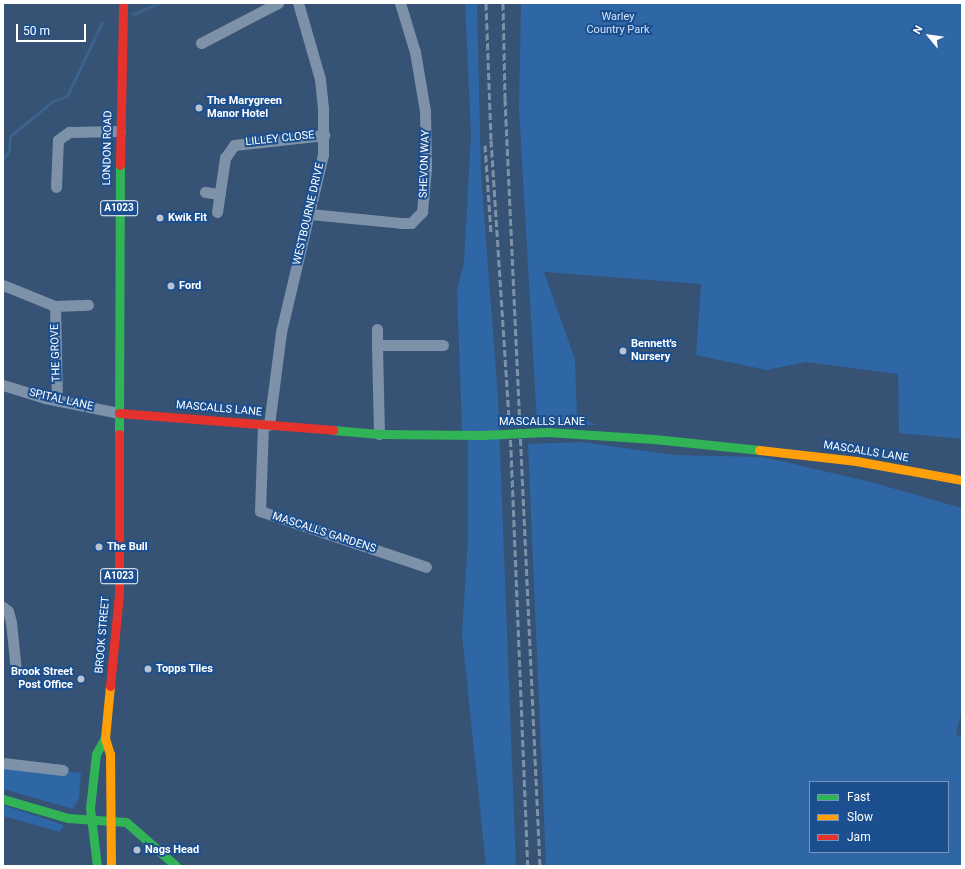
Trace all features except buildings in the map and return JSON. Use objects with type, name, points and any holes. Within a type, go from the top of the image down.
[{"type":"street","name":"LONDON ROAD","points":[[119,413],[120,132],[123,3]]},
{"type":"street","points":[[201,43],[278,3]]},
{"type":"street","name":"WESTBOURNE DRIVE","points":[[266,425],[281,332],[319,176],[324,135],[320,79],[298,3]]},
{"type":"street","name":"SHEVON WAY","points":[[310,214],[411,223],[422,212],[426,154],[424,105],[416,52],[400,3]]},
{"type":"street","points":[[56,187],[58,140],[69,132],[120,132]]},
{"type":"street","name":"LILLEY CLOSE","points":[[217,212],[225,158],[234,145],[324,135]]},
{"type":"street","points":[[205,192],[220,194]]},
{"type":"street","points":[[3,285],[55,306],[88,305]]},
{"type":"street","name":"THE GROVE","points":[[55,306],[57,400]]},
{"type":"street","points":[[377,328],[379,434]]},
{"type":"street","points":[[377,344],[443,345]]},
{"type":"street","name":"SPITAL LANE","points":[[3,385],[57,400],[119,413]]},
{"type":"street","name":"MASCALLS LANE","points":[[119,413],[379,434],[482,435],[548,432],[654,439],[856,461],[962,480]]},
{"type":"street","name":"BROOK STREET","points":[[111,866],[110,754],[105,738],[119,594],[119,413]]},
{"type":"street","name":"MASCALLS GARDENS","points":[[266,425],[260,511],[426,567]]},
{"type":"street","points":[[3,607],[8,611],[11,622],[16,671]]},
{"type":"street","name":"BROOK STREET","points":[[97,866],[90,808],[96,754],[105,738]]},
{"type":"street","points":[[3,763],[63,770]]},
{"type":"street","points":[[3,799],[68,818],[126,822],[176,866]]},
{"type":"green space","points":[[465,3],[477,3],[481,174],[498,397],[516,866],[486,866],[462,634],[468,538],[468,442],[462,431],[457,291],[464,262],[471,135]]},
{"type":"green space","name":"Warley Country Park","points":[[521,3],[962,3],[962,439],[899,433],[898,374],[806,362],[766,370],[696,355],[701,284],[544,272],[575,359],[577,415],[596,425],[537,423],[519,109]]},
{"type":"green space","points":[[581,442],[675,455],[763,457],[871,482],[962,508],[962,708],[956,735],[962,736],[962,866],[546,866],[528,444]]},
{"type":"green space","points":[[3,763],[81,773],[79,798],[73,809],[3,789]]},
{"type":"green space","points":[[3,805],[64,825],[60,832],[3,816]]},
{"type":"waterway","points":[[133,14],[159,3]]},
{"type":"waterway","points":[[3,159],[9,150],[10,136],[53,101],[67,96],[102,22]]},
{"type":"railway","points":[[486,3],[491,140],[511,450],[528,866]]},
{"type":"railway","points":[[503,3],[505,99],[540,866]]},
{"type":"railway","points":[[485,145],[491,233]]},
{"type":"traffic: fast","points":[[119,434],[120,165]]},
{"type":"traffic: fast","points":[[333,430],[379,434],[482,435]]},
{"type":"traffic: fast","points":[[548,432],[654,439],[759,450]]},
{"type":"traffic: fast","points":[[482,435],[548,432]]},
{"type":"traffic: fast","points":[[97,866],[90,808],[96,754],[105,738]]},
{"type":"traffic: fast","points":[[3,799],[68,818],[126,822],[176,866]]},
{"type":"traffic: slow","points":[[759,450],[856,461],[962,480]]},
{"type":"traffic: slow","points":[[110,686],[105,738],[110,754],[111,866]]},
{"type":"traffic: jam","points":[[120,165],[123,3]]},
{"type":"traffic: jam","points":[[119,413],[333,430]]},
{"type":"traffic: jam","points":[[110,686],[119,594],[119,434]]},
{"type":"place","name":"The Marygreen Manor Hotel","points":[[199,108]]},
{"type":"place","name":"Kwik Fit","points":[[160,218]]},
{"type":"place","name":"Ford","points":[[171,286]]},
{"type":"place","name":"Bennett's Nursery","points":[[623,351]]},
{"type":"place","name":"The Bull","points":[[99,547]]},
{"type":"place","name":"Topps Tiles","points":[[148,669]]},
{"type":"place","name":"Brook Street Post Office","points":[[81,679]]},
{"type":"place","name":"Nags Head","points":[[137,850]]}]
